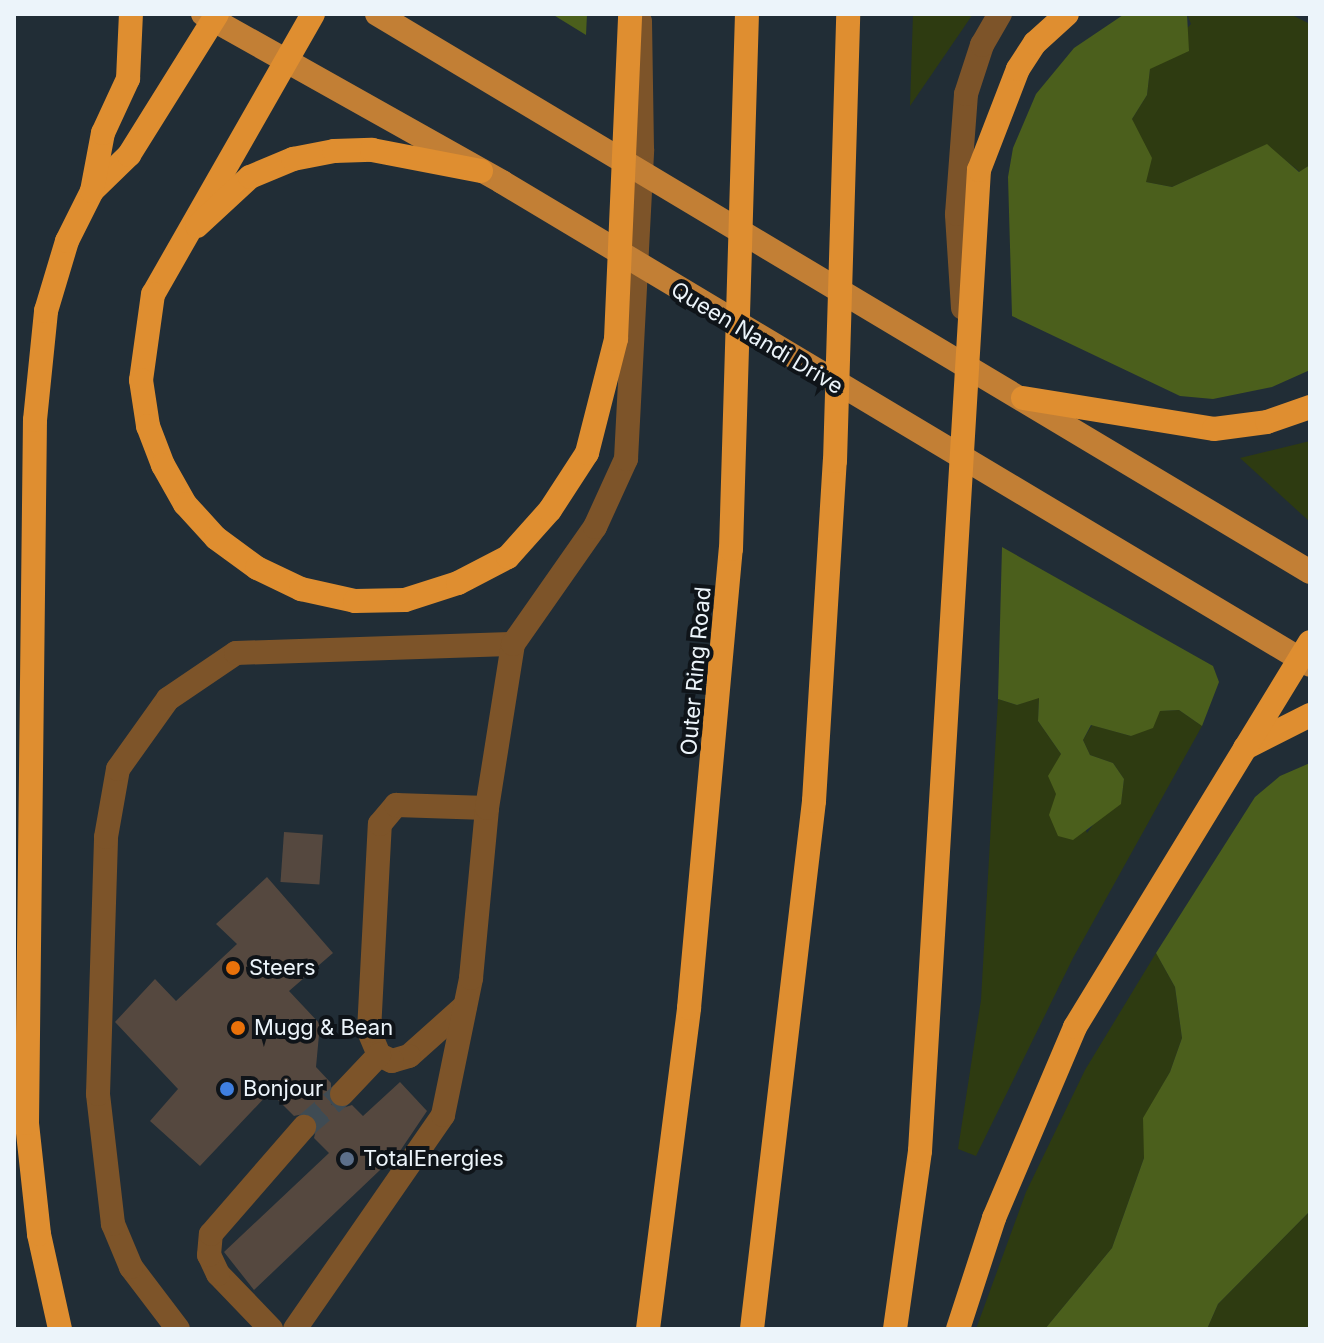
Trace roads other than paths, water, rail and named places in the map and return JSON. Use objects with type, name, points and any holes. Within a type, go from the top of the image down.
[{"type":"highway","points":[[60,1329],[39,1234],[27,1123],[35,420],[46,311],[67,241],[92,191],[103,133],[128,79],[131,14]]},
{"type":"highway","points":[[313,14],[181,240],[153,294],[141,380],[148,426],[185,504],[236,553],[301,589],[355,601],[405,600],[458,583],[508,557],[550,510],[587,453],[605,396],[616,339],[630,14]]},
{"type":"highway","name":"Outer Ring Road","points":[[648,1329],[689,1008],[731,549],[747,14]]},
{"type":"highway","points":[[752,1329],[814,801],[835,461],[848,14]]},
{"type":"highway","points":[[895,1329],[920,1151],[965,353],[979,170],[1018,69],[1035,43],[1067,14]]},
{"type":"highway","points":[[92,191],[129,155],[211,16]]},
{"type":"highway","points":[[181,240],[250,177],[293,159],[372,150],[492,176]]},
{"type":"highway","points":[[1013,392],[1214,429],[1267,422],[1310,407]]},
{"type":"highway","points":[[958,1329],[994,1218],[1075,1027],[1238,753],[1306,655]]},
{"type":"highway","points":[[1238,753],[1286,723],[1310,715]]},
{"type":"main road","points":[[377,14],[1310,572]]},
{"type":"main road","name":"Queen Nandi Drive","points":[[211,16],[492,176],[1013,492],[1306,655]]},
{"type":"lane","points":[[295,1329],[443,1115],[465,1006],[487,808],[513,644],[595,527],[626,459],[642,149],[640,14]]},
{"type":"lane","points":[[965,353],[957,214],[966,94],[982,45],[1000,14]]},
{"type":"lane","points":[[178,1329],[131,1267],[113,1224],[98,1094],[106,837],[118,769],[168,699],[236,653],[513,644]]},
{"type":"lane","points":[[465,1006],[409,1056],[392,1061],[379,1055],[369,1031],[383,816],[391,807],[405,804],[487,808]]},
{"type":"lane","points":[[342,1094],[379,1055]]},
{"type":"lane","points":[[271,1329],[218,1274],[209,1255],[211,1234],[304,1127]]},
{"type":"tunnel","points":[[304,1127],[342,1094]]},
{"type":"place","name":"Steers","points":[[233,968]]},
{"type":"place","name":"Mugg & Bean","points":[[238,1028]]},
{"type":"place","name":"Bonjour","points":[[227,1089]]},
{"type":"place","name":"TotalEnergies","points":[[347,1159]]}]
